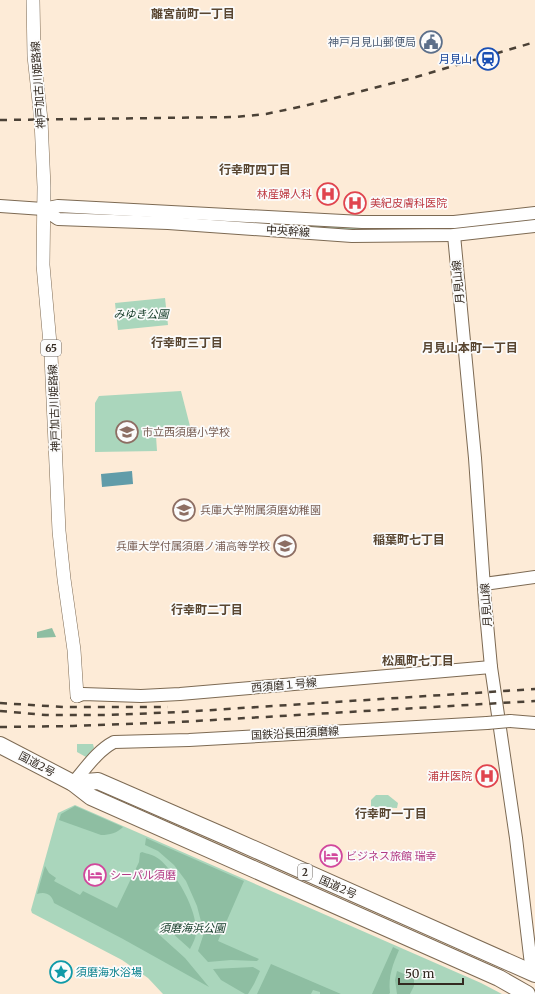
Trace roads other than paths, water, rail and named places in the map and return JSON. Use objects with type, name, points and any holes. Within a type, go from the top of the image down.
[{"type":"highway","name":"国道2号","points":[[0,745],[73,783],[91,797],[499,978],[527,994]]},
{"type":"highway","name":"国道2号","points":[[73,783],[98,782],[229,838],[534,977]]},
{"type":"highway","points":[[507,983],[534,977]]},
{"type":"main road","name":"神戸加古川姫路線","points":[[33,0],[34,56],[41,120],[44,187],[43,265],[51,355],[59,531],[74,650],[77,696]]},
{"type":"street","name":"中央幹線","points":[[0,206],[43,209],[58,206],[370,222],[454,222],[535,213]]},
{"type":"street","name":"中央幹線","points":[[43,209],[58,219],[168,223],[352,236],[454,235],[535,226]]},
{"type":"street","name":"月見山線","points":[[454,235],[475,458],[491,667],[516,838],[534,977]]},
{"type":"street","points":[[484,584],[535,577]]},
{"type":"street","name":"西須磨１号線","points":[[77,696],[83,694],[141,696],[180,694],[491,667]]},
{"type":"street","name":"国鉄沿長田須磨線","points":[[73,783],[98,753],[114,742],[189,740],[487,723],[535,723]]},
{"type":"water","points":[[132,471],[133,484],[102,487],[101,474]]},
{"type":"railway","points":[[0,120],[236,117],[266,114],[304,106],[416,77],[535,42]]},
{"type":"railway","points":[[0,711],[46,715],[108,715],[181,712],[535,689]]},
{"type":"railway","points":[[0,727],[179,722],[535,701]]},
{"type":"railway","points":[[0,703],[63,707],[168,707]]},
{"type":"place","name":"神戸月見山郵便局","points":[[431,42]]},
{"type":"place","name":"月見山","points":[[488,59]]},
{"type":"place","name":"林産婦人科","points":[[328,194]]},
{"type":"place","name":"美紀皮膚科医院","points":[[355,203]]},
{"type":"place","name":"市立西須磨小学校","points":[[127,432]]},
{"type":"place","name":"兵庫大学附属須磨幼稚園","points":[[184,510]]},
{"type":"place","name":"兵庫大学付属須磨ノ浦高等学校","points":[[285,546]]},
{"type":"place","name":"浦井医院","points":[[487,776]]},
{"type":"place","name":"ビジネス旅館 瑞幸","points":[[331,856]]},
{"type":"place","name":"シーパル須磨","points":[[95,875]]},
{"type":"place","name":"須磨海水浴場","points":[[61,972]]},
{"type":"district","name":"離宮前町一丁目","points":[[193,14]]},
{"type":"district","name":"行幸町四丁目","points":[[255,170]]},
{"type":"district","name":"行幸町三丁目","points":[[187,343]]},
{"type":"district","name":"月見山本町一丁目","points":[[470,348]]},
{"type":"district","name":"稲葉町七丁目","points":[[409,540]]},
{"type":"district","name":"行幸町二丁目","points":[[207,610]]},
{"type":"district","name":"松風町七丁目","points":[[418,661]]},
{"type":"district","name":"行幸町一丁目","points":[[391,814]]},
{"type":"park label","name":"みゆき公園","points":[[141,314]]},
{"type":"park label","name":"須磨海浜公園","points":[[192,928]]}]
